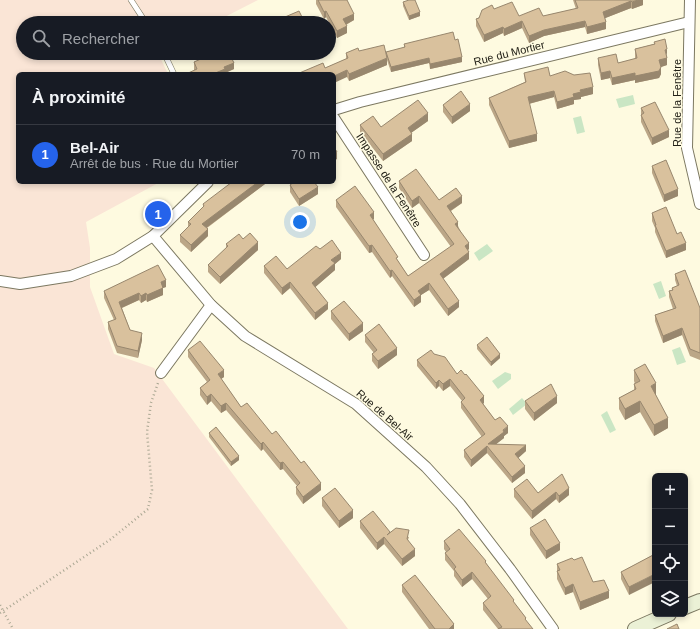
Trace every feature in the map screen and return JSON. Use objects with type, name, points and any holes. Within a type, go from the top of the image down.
[{"type":"street","name":"Rue de la Fenêtre","points":[[690,0],[687,148],[700,204]]},
{"type":"street","name":"Rue du Mortier","points":[[336,109],[360,102],[689,22]]},
{"type":"street","name":"Impasse de la Fenêtre","points":[[336,121],[424,255]]},
{"type":"street","points":[[0,281],[20,284],[71,276],[116,259],[153,236],[206,184]]},
{"type":"street","name":"Rue de Bel-Air","points":[[153,236],[211,305],[245,336],[356,404],[426,467],[465,510],[554,629]]},
{"type":"street","points":[[161,373],[211,305]]},
{"type":"street","points":[[688,606],[700,601]]},
{"type":"street","points":[[635,629],[662,617]]},
{"type":"lane","points":[[131,0],[141,16]]},
{"type":"lane","points":[[167,60],[173,72]]},
{"type":"path","points":[[0,613],[111,539],[148,509],[152,490],[147,432],[151,402],[161,373]]},
{"type":"path","points":[[0,605],[13,629]]},
{"type":"shaded area","points":[[0,0],[258,0],[227,16],[16,16],[16,60],[161,60],[167,72],[16,72],[16,184],[156,184],[86,222],[90,248],[90,287],[114,354],[154,368],[348,629],[0,629]]},
{"type":"shaded area","points":[[633,95],[635,104],[619,108],[616,99]]},
{"type":"shaded area","points":[[581,116],[585,132],[577,134],[573,118]]},
{"type":"shaded area","points":[[487,244],[493,251],[479,261],[474,253]]},
{"type":"shaded area","points":[[661,281],[666,296],[659,299],[653,284]]},
{"type":"shaded area","points":[[680,347],[686,362],[677,365],[672,350]]},
{"type":"shaded area","points":[[505,372],[511,374],[511,379],[498,389],[492,381]]},
{"type":"shaded area","points":[[522,398],[527,404],[513,415],[509,409]]},
{"type":"shaded area","points":[[607,411],[616,430],[610,433],[601,415]]},
{"type":"building","points":[[318,0],[347,0],[354,14],[343,19],[347,26],[337,31],[336,16],[329,16],[326,11],[324,12]]},
{"type":"building","points":[[415,0],[420,12],[409,16],[403,2]]},
{"type":"building","points":[[575,0],[638,0],[631,1],[603,12],[606,22],[587,27],[585,21],[544,30],[529,36],[522,21],[504,29],[503,27],[484,35],[476,19],[479,18],[482,10],[492,5],[494,9],[512,2],[519,16],[539,8],[543,16],[578,8]]},
{"type":"building","points":[[299,11],[302,16],[287,16]]},
{"type":"building","points":[[453,32],[455,40],[458,39],[462,57],[430,64],[429,58],[391,67],[386,52],[405,47],[404,44]]},
{"type":"building","points":[[665,39],[667,58],[659,60],[661,67],[659,71],[635,76],[635,73],[612,78],[610,71],[601,73],[598,58],[616,54],[618,63],[637,58],[635,49],[655,44],[654,42]]},
{"type":"building","points":[[384,45],[387,58],[349,74],[347,70],[336,75],[336,72],[302,72],[323,63],[325,68],[348,58],[346,53],[358,48],[359,51]]},
{"type":"building","points":[[198,60],[232,60],[234,63],[224,67],[225,69],[218,72],[190,72],[197,69],[194,62]]},
{"type":"building","points":[[548,67],[550,76],[565,71],[574,75],[590,73],[593,87],[580,90],[581,92],[573,94],[574,97],[557,102],[554,91],[528,97],[537,134],[509,141],[489,98],[526,82],[524,73]]},
{"type":"building","points":[[461,91],[470,104],[452,117],[443,105]]},
{"type":"building","points":[[418,100],[428,113],[408,128],[412,134],[383,154],[360,125],[373,116],[381,127]]},
{"type":"building","points":[[655,102],[669,130],[652,138],[641,115],[644,113],[641,108]]},
{"type":"building","points":[[666,160],[678,189],[664,195],[652,166]]},
{"type":"building","points":[[416,169],[439,200],[456,188],[462,196],[447,206],[458,222],[455,224],[469,243],[465,246],[469,252],[440,274],[459,301],[448,309],[429,283],[418,291],[421,295],[414,300],[392,270],[390,271],[372,245],[369,246],[336,200],[355,186],[374,212],[370,215],[398,257],[396,258],[408,276],[454,244],[419,196],[412,201],[399,181]]},
{"type":"building","points":[[229,184],[255,184],[202,224],[208,229],[191,245],[180,235],[191,224],[188,222],[204,206],[203,204]]},
{"type":"building","points":[[316,184],[318,187],[299,199],[290,185]]},
{"type":"building","points":[[666,207],[677,234],[681,232],[686,243],[666,251],[655,225],[652,213]]},
{"type":"building","points":[[250,233],[258,242],[220,277],[208,265],[228,246],[226,244],[239,234],[243,239]]},
{"type":"building","points":[[332,240],[341,253],[331,260],[335,263],[312,283],[328,303],[315,313],[290,282],[282,288],[264,266],[276,256],[287,269],[316,246],[320,249]]},
{"type":"building","points":[[158,265],[166,280],[161,282],[163,288],[147,295],[146,293],[141,296],[139,293],[119,302],[130,330],[142,333],[138,351],[117,346],[108,322],[116,319],[104,291]]},
{"type":"building","points":[[685,270],[700,308],[700,353],[690,349],[682,328],[663,336],[655,315],[676,308],[669,291],[673,290],[672,288],[679,285],[675,274]]},
{"type":"building","points":[[344,301],[363,323],[349,334],[331,311]]},
{"type":"building","points":[[379,324],[397,348],[378,361],[372,354],[377,350],[365,335]]},
{"type":"building","points":[[487,337],[500,354],[491,362],[477,345]]},
{"type":"building","points":[[200,341],[224,370],[218,374],[241,407],[247,403],[272,434],[276,431],[301,463],[304,461],[321,483],[303,497],[296,487],[300,483],[283,462],[280,463],[263,442],[261,444],[226,403],[221,406],[211,394],[207,397],[200,388],[210,380],[188,350]]},
{"type":"building","points":[[431,350],[434,354],[445,357],[457,374],[461,370],[465,375],[466,374],[484,396],[480,400],[495,420],[500,417],[508,426],[503,430],[504,432],[488,444],[526,445],[515,454],[525,466],[512,477],[487,446],[471,460],[464,450],[485,434],[461,402],[465,398],[450,379],[443,384],[439,380],[436,383],[417,360]]},
{"type":"building","points":[[645,364],[656,383],[651,386],[668,418],[654,425],[640,401],[625,409],[619,398],[636,389],[634,384],[640,381],[634,370]]},
{"type":"building","points":[[551,384],[557,396],[534,413],[525,401]]},
{"type":"building","points":[[216,427],[239,456],[231,462],[209,433]]},
{"type":"building","points":[[562,474],[569,488],[559,496],[556,492],[532,511],[514,489],[527,479],[538,493]]},
{"type":"building","points":[[335,488],[353,510],[339,521],[322,498]]},
{"type":"building","points":[[373,511],[390,532],[387,535],[396,528],[409,530],[407,539],[415,549],[402,559],[384,537],[377,543],[360,521]]},
{"type":"building","points":[[545,519],[560,543],[546,551],[530,528]]},
{"type":"building","points":[[459,529],[486,561],[485,562],[514,600],[513,601],[533,629],[498,629],[502,627],[483,603],[491,596],[472,572],[462,580],[454,569],[456,567],[445,553],[450,549],[444,541]]},
{"type":"building","points":[[652,556],[652,576],[629,587],[621,572]]},
{"type":"building","points":[[582,557],[593,582],[604,580],[609,591],[580,602],[573,584],[565,588],[557,571],[560,570],[557,564],[572,558],[574,560]]},
{"type":"building","points":[[415,575],[454,624],[449,629],[435,629],[402,585]]},
{"type":"building","points":[[677,624],[679,629],[667,629]]},
{"type":"place","name":"Bel-Air","points":[[158,214]]}]
